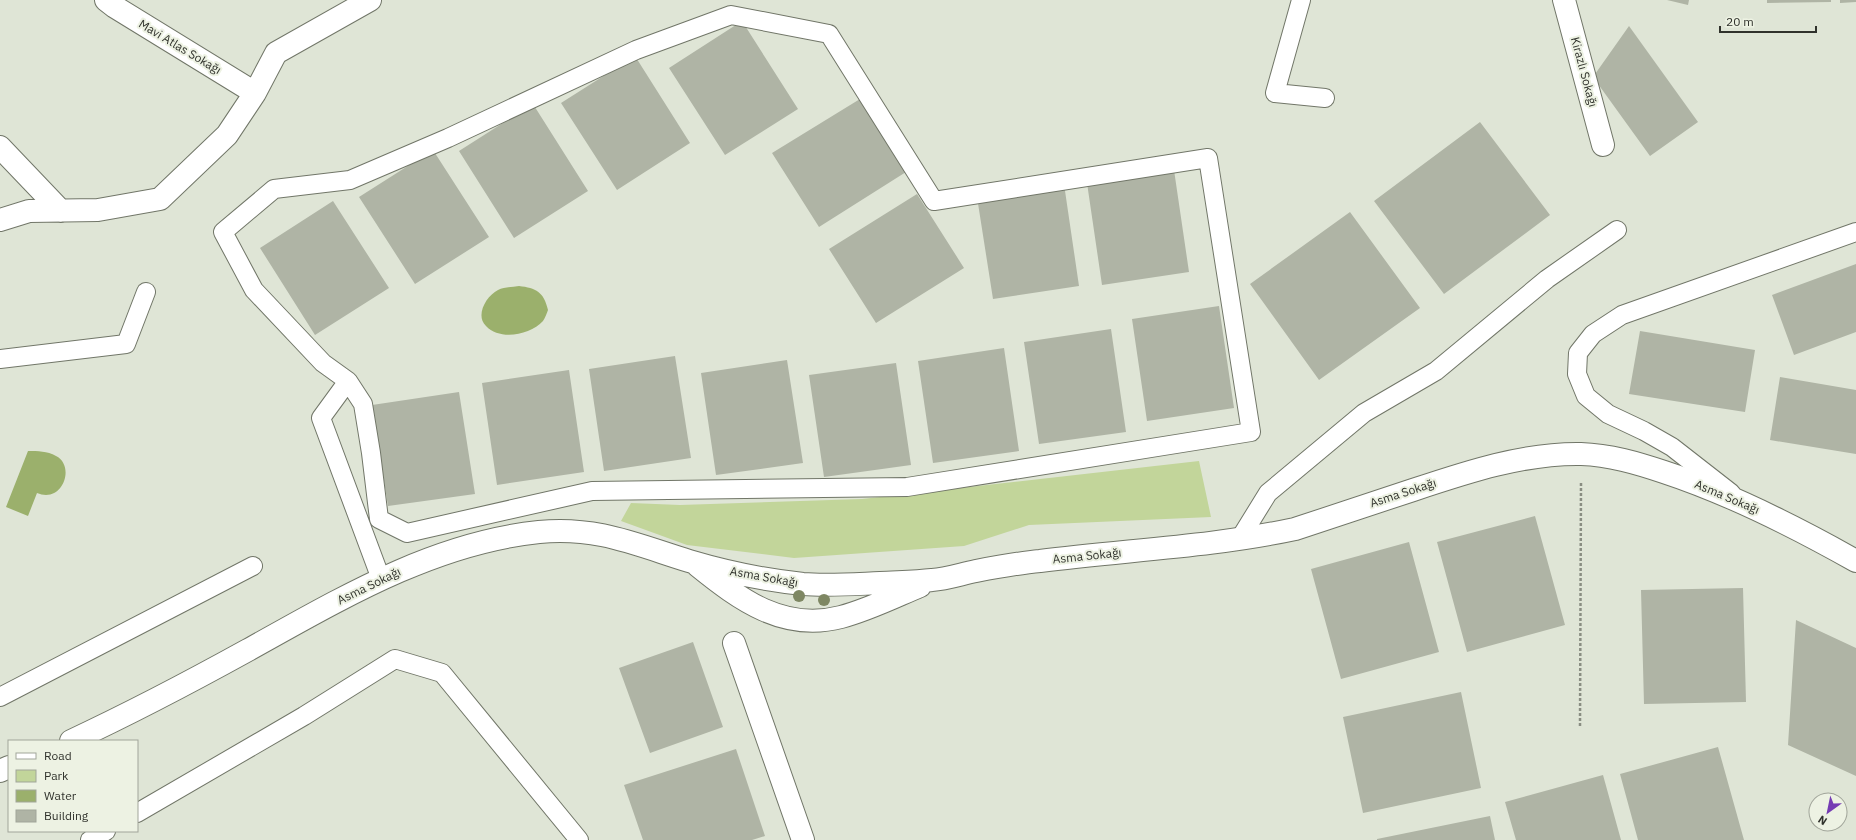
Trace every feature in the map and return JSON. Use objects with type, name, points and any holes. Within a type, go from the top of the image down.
[{"type":"street","name":"Mavi Atlas Sokağı","points":[[106,0],[114,7],[255,93]]},
{"type":"street","points":[[0,220],[29,211],[98,210],[160,199],[227,135],[255,93],[276,52],[370,0]]},
{"type":"street","name":"Kirazlı Sokağı","points":[[1564,0],[1604,145]]},
{"type":"street","points":[[0,147],[61,211]]},
{"type":"street","name":"Asma Sokağı","points":[[73,740],[124,717],[381,579],[423,561],[463,548],[507,538],[544,532],[563,531],[595,534],[622,539],[692,562],[776,581],[808,584],[852,584],[933,580],[1039,561],[1239,540],[1295,529],[1489,466],[1557,455],[1582,454],[1608,457],[1640,464],[1680,477],[1728,496],[1786,523],[1856,561]]},
{"type":"street","name":"Asma Sokağı","points":[[692,562],[732,593],[754,606],[774,614],[801,620],[816,621],[840,618],[862,611],[933,580]]},
{"type":"street","points":[[734,643],[803,840]]},
{"type":"lane","points":[[1301,0],[1275,93],[1325,98]]},
{"type":"lane","points":[[731,16],[829,34],[934,201],[1208,158],[1251,432],[907,487],[592,491],[407,533],[379,519],[363,404],[348,381],[323,363],[254,290],[223,232],[274,189],[350,180],[448,138],[636,50],[731,16]]},
{"type":"lane","points":[[1239,540],[1268,493],[1364,413],[1436,371],[1547,279],[1617,230]]},
{"type":"lane","points":[[1748,505],[1672,447],[1644,431],[1608,414],[1586,396],[1577,374],[1578,353],[1593,334],[1622,315],[1856,232]]},
{"type":"lane","points":[[0,359],[126,344],[146,292]]},
{"type":"lane","points":[[348,381],[321,418],[381,579]]},
{"type":"lane","points":[[0,697],[254,566]]},
{"type":"lane","points":[[138,812],[304,716],[395,659],[442,673],[579,840]]},
{"type":"lane","points":[[90,840],[104,832]]},
{"type":"path","points":[[1580,726],[1582,454]]},
{"type":"green space","points":[[1199,461],[1211,517],[1029,525],[964,546],[794,558],[687,545],[621,521],[631,503],[680,505],[862,499]]},
{"type":"water","points":[[519,286],[530,288],[542,295],[548,310],[544,320],[531,330],[523,333],[507,335],[492,331],[483,322],[482,317],[483,306],[486,301],[498,290]]},
{"type":"water","points":[[28,451],[39,451],[53,454],[61,460],[66,472],[62,485],[53,494],[43,495],[37,493],[28,516],[6,507]]},
{"type":"building","points":[[1667,0],[1689,0],[1688,5]]},
{"type":"building","points":[[1767,0],[1831,0],[1831,2],[1767,3]]},
{"type":"building","points":[[1840,0],[1856,0],[1856,2],[1840,3]]},
{"type":"building","points":[[742,21],[798,109],[725,155],[669,68]]},
{"type":"building","points":[[1629,26],[1698,122],[1650,156],[1593,77]]},
{"type":"building","points":[[635,56],[690,143],[617,190],[561,103]]},
{"type":"building","points":[[860,99],[906,172],[819,227],[772,153]]},
{"type":"building","points":[[533,104],[588,191],[514,238],[459,151]]},
{"type":"building","points":[[1480,122],[1550,215],[1444,294],[1374,201]]},
{"type":"building","points":[[433,150],[489,237],[415,284],[359,197]]},
{"type":"building","points":[[1174,170],[1189,272],[1102,285],[1087,183]]},
{"type":"building","points":[[1064,184],[1079,286],[993,299],[977,197]]},
{"type":"building","points":[[917,194],[964,268],[876,323],[829,249]]},
{"type":"building","points":[[333,201],[389,288],[315,335],[260,248]]},
{"type":"building","points":[[1350,212],[1420,308],[1319,380],[1250,284]]},
{"type":"building","points":[[1856,264],[1856,332],[1794,355],[1772,295]]},
{"type":"building","points":[[1219,306],[1234,408],[1147,421],[1132,319]]},
{"type":"building","points":[[1111,329],[1126,432],[1039,444],[1024,342]]},
{"type":"building","points":[[1640,331],[1755,350],[1745,412],[1629,394]]},
{"type":"building","points":[[1004,348],[1019,451],[933,463],[918,361]]},
{"type":"building","points":[[675,356],[691,458],[604,471],[589,369]]},
{"type":"building","points":[[787,360],[803,463],[716,475],[701,373]]},
{"type":"building","points":[[896,363],[911,465],[824,477],[809,375]]},
{"type":"building","points":[[569,370],[584,472],[497,485],[482,383]]},
{"type":"building","points":[[1780,377],[1856,390],[1856,454],[1770,440]]},
{"type":"building","points":[[459,392],[475,494],[388,506],[372,405]]},
{"type":"building","points":[[1535,516],[1565,625],[1467,652],[1437,542]]},
{"type":"building","points":[[1409,542],[1439,652],[1341,679],[1311,569]]},
{"type":"building","points":[[1743,588],[1746,702],[1644,704],[1641,590]]},
{"type":"building","points":[[1796,620],[1856,648],[1856,776],[1788,745]]},
{"type":"building","points":[[693,642],[723,727],[650,753],[619,668]]},
{"type":"building","points":[[1461,692],[1481,788],[1363,813],[1343,717]]},
{"type":"building","points":[[1718,747],[1744,840],[1638,840],[1620,774]]},
{"type":"building","points":[[736,749],[765,836],[752,840],[643,840],[624,785]]},
{"type":"building","points":[[1603,775],[1621,840],[1516,840],[1505,802]]},
{"type":"building","points":[[1490,816],[1495,840],[1377,840],[1377,839]]}]
